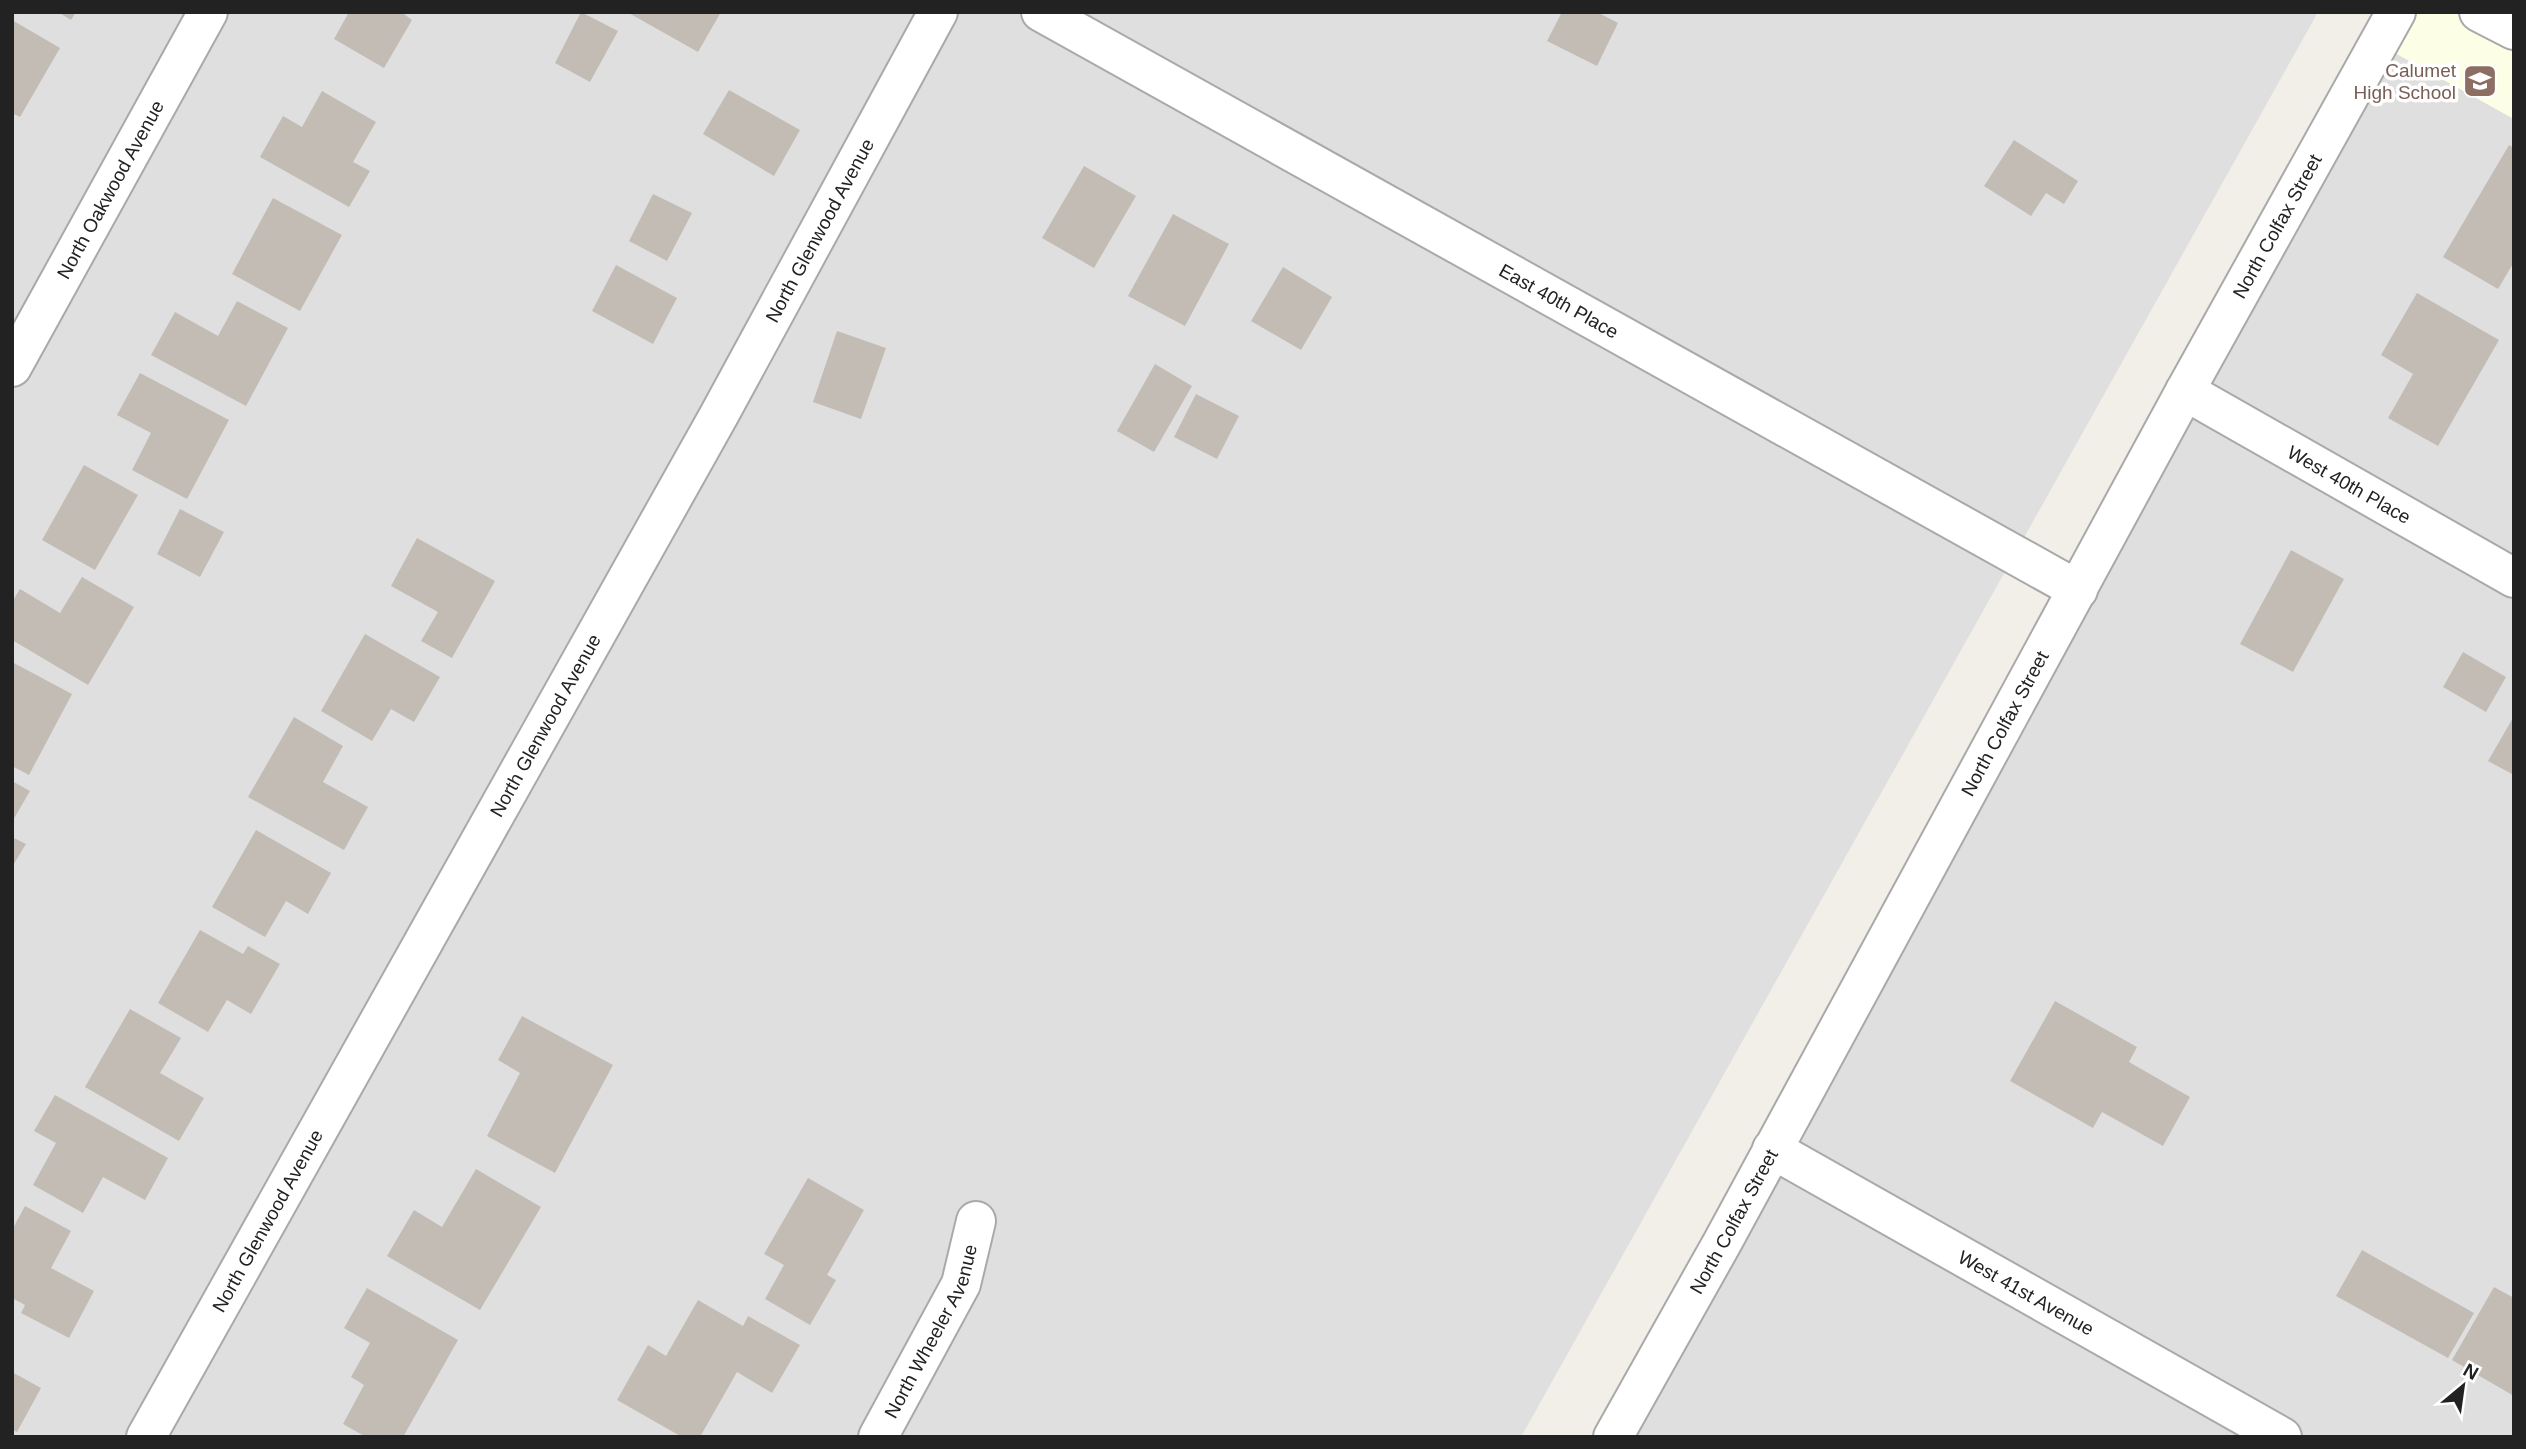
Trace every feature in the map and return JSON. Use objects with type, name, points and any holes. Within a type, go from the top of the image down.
[{"type":"street","name":"North Oakwood Avenue","points":[[12,367],[208,12]]},
{"type":"street","name":"North Glenwood Avenue","points":[[146,1437],[719,415],[938,12]]},
{"type":"street","name":"East 40th Place","points":[[1041,12],[2078,590]]},
{"type":"street","name":"North Colfax Street","points":[[1613,1437],[2185,391],[2396,12]]},
{"type":"street","name":"West 40th Place","points":[[2185,391],[2514,578]]},
{"type":"street","name":"West 41st Avenue","points":[[1772,1149],[2282,1437]]},
{"type":"street","name":"North Wheeler Avenue","points":[[878,1437],[961,1284],[976,1221]]},
{"type":"shaded area","points":[[12,12],[2318,12],[1521,1437],[12,1437]]},
{"type":"shaded area","name":"Calumet High School","points":[[2397,12],[2514,12],[2514,119],[2379,44]]},
{"type":"shaded area","points":[[2379,44],[2514,119],[2514,1437],[1615,1437]]},
{"type":"building","points":[[58,12],[76,12],[71,20]]},
{"type":"building","points":[[349,12],[405,12],[412,20],[384,68],[334,39]]},
{"type":"building","points":[[581,12],[618,31],[590,82],[555,63]]},
{"type":"building","points":[[627,12],[721,12],[698,52]]},
{"type":"building","points":[[1562,12],[1597,12],[1618,23],[1597,66],[1547,41]]},
{"type":"building","points":[[12,20],[60,48],[20,117],[12,113]]},
{"type":"building","points":[[729,90],[800,130],[774,176],[703,134]]},
{"type":"building","points":[[322,91],[376,122],[353,162],[370,171],[349,207],[260,157],[283,116],[302,127]]},
{"type":"building","points":[[2014,140],[2078,181],[2064,204],[2046,193],[2031,216],[1984,186]]},
{"type":"building","points":[[2509,145],[2514,148],[2514,262],[2498,289],[2443,257]]},
{"type":"building","points":[[1084,166],[1136,196],[1094,268],[1042,238]]},
{"type":"building","points":[[653,194],[692,213],[667,261],[629,241]]},
{"type":"building","points":[[273,198],[342,235],[300,311],[232,274]]},
{"type":"building","points":[[1173,214],[1229,244],[1185,326],[1128,296]]},
{"type":"building","points":[[616,265],[677,298],[653,344],[592,311]]},
{"type":"building","points":[[1283,267],[1332,297],[1301,350],[1251,321]]},
{"type":"building","points":[[2417,293],[2499,340],[2438,446],[2388,418],[2413,374],[2381,355]]},
{"type":"building","points":[[237,301],[288,328],[246,406],[151,355],[175,312],[218,336]]},
{"type":"building","points":[[837,331],[886,348],[861,419],[813,402]]},
{"type":"building","points":[[1155,364],[1192,386],[1154,452],[1117,431]]},
{"type":"building","points":[[140,373],[229,420],[187,499],[132,470],[151,433],[117,415]]},
{"type":"building","points":[[1196,394],[1239,416],[1217,459],[1174,437]]},
{"type":"building","points":[[84,465],[138,495],[95,570],[42,540]]},
{"type":"building","points":[[180,509],[224,532],[200,577],[157,554]]},
{"type":"building","points":[[417,538],[495,581],[452,658],[421,641],[438,612],[391,586]]},
{"type":"building","points":[[2291,550],[2344,579],[2293,672],[2240,644]]},
{"type":"building","points":[[82,577],[134,607],[88,685],[12,640],[12,602],[20,589],[60,613]]},
{"type":"building","points":[[365,634],[440,677],[414,722],[391,709],[372,741],[321,711]]},
{"type":"building","points":[[2463,652],[2506,677],[2486,712],[2443,687]]},
{"type":"building","points":[[12,662],[72,694],[29,775],[12,766]]},
{"type":"building","points":[[2514,716],[2514,775],[2488,761]]},
{"type":"building","points":[[294,717],[343,746],[323,782],[368,807],[344,850],[248,797]]},
{"type":"building","points":[[12,781],[30,791],[12,822]]},
{"type":"building","points":[[256,830],[331,873],[308,914],[286,901],[265,937],[212,907]]},
{"type":"building","points":[[12,837],[26,844],[12,867]]},
{"type":"building","points":[[200,930],[243,954],[248,946],[280,964],[251,1014],[227,1000],[208,1032],[158,1003]]},
{"type":"building","points":[[2055,1001],[2137,1047],[2129,1062],[2190,1097],[2163,1146],[2102,1112],[2093,1128],[2010,1081]]},
{"type":"building","points":[[130,1009],[181,1038],[160,1073],[204,1098],[179,1141],[85,1087]]},
{"type":"building","points":[[522,1016],[613,1065],[555,1173],[487,1136],[520,1073],[498,1060]]},
{"type":"building","points":[[55,1095],[168,1158],[145,1200],[103,1177],[83,1213],[33,1185],[56,1143],[34,1131]]},
{"type":"building","points":[[476,1169],[541,1207],[480,1310],[387,1256],[414,1210],[442,1227]]},
{"type":"building","points":[[808,1178],[864,1210],[827,1275],[836,1280],[810,1325],[765,1299],[784,1265],[764,1254]]},
{"type":"building","points":[[25,1206],[71,1231],[51,1268],[94,1291],[69,1338],[21,1313],[25,1305],[12,1298],[12,1230]]},
{"type":"building","points":[[2362,1250],[2474,1313],[2448,1358],[2336,1296]]},
{"type":"building","points":[[2494,1287],[2514,1298],[2514,1396],[2452,1360]]},
{"type":"building","points":[[367,1288],[458,1340],[403,1437],[366,1437],[343,1424],[364,1385],[351,1377],[370,1343],[344,1328]]},
{"type":"building","points":[[698,1300],[743,1326],[748,1316],[800,1345],[772,1393],[737,1372],[700,1437],[682,1437],[617,1400],[648,1345],[666,1356]]},
{"type":"building","points":[[12,1372],[41,1388],[17,1432],[12,1429]]},
{"type":"place","name":"Calumet High School","points":[[2480,81]]}]
